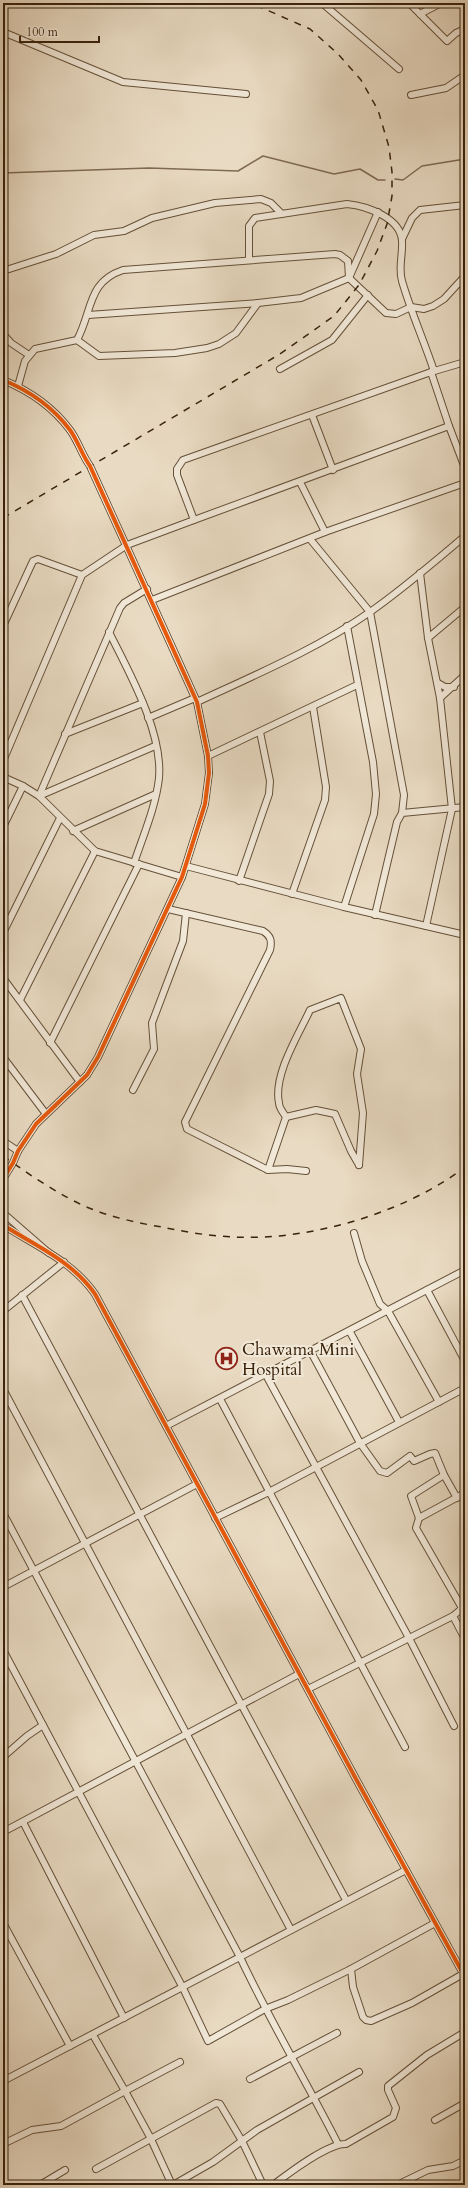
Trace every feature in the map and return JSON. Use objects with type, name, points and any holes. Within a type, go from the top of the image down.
[{"type":"street","points":[[322,3],[399,69]]},
{"type":"street","points":[[409,3],[447,41],[456,33],[465,29]]},
{"type":"street","points":[[420,14],[441,3]]},
{"type":"street","points":[[3,32],[123,82],[246,94]]},
{"type":"street","points":[[411,95],[446,88],[465,74]]},
{"type":"street","points":[[3,270],[56,254],[94,235],[124,231],[152,218],[215,203],[261,199],[271,203],[282,214]]},
{"type":"street","points":[[249,259],[249,226],[255,218],[348,204],[363,206],[388,218],[402,239]]},
{"type":"street","points":[[465,205],[420,210],[412,218],[402,239],[400,271],[449,426],[465,468]]},
{"type":"street","points":[[88,315],[258,303],[301,298],[349,278],[378,212]]},
{"type":"street","points":[[77,340],[88,315],[98,285],[110,274],[135,268],[249,259],[340,255],[348,261],[349,278],[389,314],[400,313],[411,307],[424,309],[434,306],[444,299],[465,276]]},
{"type":"street","points":[[280,369],[324,346],[332,340],[368,295]]},
{"type":"street","points":[[18,386],[22,368],[29,355],[42,346],[77,340],[99,356],[175,353],[207,348],[219,344],[236,333],[258,303]]},
{"type":"street","points":[[3,334],[11,343],[29,355]]},
{"type":"street","points":[[194,520],[177,474],[177,469],[183,460],[465,362]]},
{"type":"street","points":[[3,380],[18,386],[44,402],[70,431],[90,466],[196,700],[208,756],[209,773],[205,804],[182,877],[98,1057],[87,1075],[46,1114],[18,1151],[4,1178],[3,1184]]},
{"type":"street","points":[[312,415],[333,470]]},
{"type":"street","points":[[3,761],[82,575],[127,545],[449,426]]},
{"type":"street","points":[[300,482],[325,532]]},
{"type":"street","points":[[152,600],[325,532],[465,483]]},
{"type":"street","points":[[148,718],[196,700],[310,647],[347,626],[370,612],[465,536]]},
{"type":"street","points":[[310,539],[370,612],[404,795],[402,813],[397,822],[375,915]]},
{"type":"street","points":[[3,626],[33,561],[38,559],[82,575]]},
{"type":"street","points":[[420,573],[428,638],[438,683],[452,809],[426,926]]},
{"type":"street","points":[[39,796],[120,608],[147,589]]},
{"type":"street","points":[[428,638],[465,607]]},
{"type":"street","points":[[344,908],[376,805],[376,783],[373,762],[357,685],[347,626]]},
{"type":"street","points":[[50,1043],[136,863],[156,794],[159,778],[159,762],[143,703],[109,632]]},
{"type":"street","points":[[440,698],[465,675]]},
{"type":"street","points":[[438,683],[445,687],[454,686]]},
{"type":"street","points":[[208,756],[357,685]]},
{"type":"street","points":[[66,734],[143,703]]},
{"type":"street","points":[[292,894],[325,800],[326,787],[313,706]]},
{"type":"street","points":[[239,881],[269,794],[270,781],[260,732]]},
{"type":"street","points":[[39,796],[155,746]]},
{"type":"street","points":[[3,777],[23,786],[39,796],[95,852],[182,877]]},
{"type":"street","points":[[3,827],[23,786]]},
{"type":"street","points":[[74,831],[156,794]]},
{"type":"street","points":[[402,813],[465,807]]},
{"type":"street","points":[[3,933],[60,818]]},
{"type":"street","points":[[20,1000],[95,852]]},
{"type":"street","points":[[186,866],[344,908],[465,936]]},
{"type":"street","points":[[168,908],[263,931],[270,937],[272,942],[270,950],[185,1122],[187,1129],[268,1170],[287,1169],[306,1171]]},
{"type":"street","points":[[133,1090],[154,1049],[152,1023],[183,940],[186,913]]},
{"type":"street","points":[[4,982],[20,1000],[80,1082]]},
{"type":"street","points":[[268,1170],[286,1117],[279,1104],[278,1084],[289,1055],[310,1010],[341,998],[361,1049],[357,1074],[363,1113],[359,1165],[350,1151],[335,1114],[316,1110],[286,1117]]},
{"type":"street","points":[[3,1057],[46,1114]]},
{"type":"street","points":[[3,1141],[18,1151]]},
{"type":"street","points":[[3,1213],[50,1253],[64,1262],[86,1280],[95,1294],[464,1976],[412,2003],[371,2021],[366,2020],[363,2017],[353,1987],[351,1969]]},
{"type":"street","points":[[3,1225],[42,1250],[50,1253]]},
{"type":"street","points":[[354,1233],[362,1261],[380,1304],[388,1312],[439,1402]]},
{"type":"street","points":[[3,1311],[64,1262]]},
{"type":"street","points":[[166,1426],[220,1400],[465,1270]]},
{"type":"street","points":[[428,1290],[465,1361]]},
{"type":"street","points":[[22,1295],[346,1900]]},
{"type":"street","points":[[350,1332],[399,1422]]},
{"type":"street","points":[[311,1352],[360,1442],[380,1472],[383,1473],[410,1456],[414,1461],[430,1454],[435,1454],[444,1475],[457,1498]]},
{"type":"street","points":[[266,1375],[409,1638],[454,1726]]},
{"type":"street","points":[[3,1389],[188,1733],[291,1930]]},
{"type":"street","points":[[215,1518],[269,1492],[360,1442],[463,1389],[465,1397]]},
{"type":"street","points":[[220,1400],[405,1746]]},
{"type":"street","points":[[419,1518],[411,1496],[444,1475]]},
{"type":"street","points":[[3,1588],[197,1484]]},
{"type":"street","points":[[308,1689],[452,1616],[464,1607],[416,1528],[416,1523],[419,1518],[465,1493]]},
{"type":"street","points":[[3,1513],[338,2144]]},
{"type":"street","points":[[452,1616],[465,1639]]},
{"type":"street","points":[[3,1650],[183,1988],[208,2041],[265,2009],[288,2000],[351,1969],[435,1923]]},
{"type":"street","points":[[3,1832],[300,1674]]},
{"type":"street","points":[[3,1757],[27,1736],[43,1725]]},
{"type":"street","points":[[23,1822],[124,2018]]},
{"type":"street","points":[[3,2081],[183,1988],[346,1900],[406,1870]]},
{"type":"street","points":[[3,1923],[70,2046]]},
{"type":"street","points":[[273,2185],[338,2144],[346,2144],[393,2117],[396,2108],[388,2090],[388,2086],[427,2055],[465,2032]]},
{"type":"street","points":[[250,2079],[337,2033]]},
{"type":"street","points":[[93,2035],[126,2091],[150,2137],[172,2185],[214,2162],[242,2141],[360,2072]]},
{"type":"street","points":[[3,2144],[32,2130],[61,2126],[180,2062]]},
{"type":"street","points":[[96,2169],[150,2137],[216,2102],[220,2104],[242,2141],[263,2185]]},
{"type":"street","points":[[435,2120],[465,2103]]},
{"type":"street","points":[[397,2185],[428,2170],[453,2166],[465,2160]]},
{"type":"street","points":[[40,2185],[65,2170]]},
{"type":"street","points":[[284,2177],[285,2185]]},
{"type":"waterway","points":[[3,173],[149,168],[238,171],[263,156],[334,174],[360,169],[378,180],[385,180]]},
{"type":"waterway","points":[[395,179],[403,180],[422,166],[465,159]]},
{"type":"railway","points":[[3,518],[280,354],[334,316],[359,285],[377,251],[387,224],[392,196],[392,172],[389,147],[378,110],[361,80],[338,54],[310,29],[251,3]]},
{"type":"railway","points":[[3,1156],[56,1191],[97,1211],[134,1222],[180,1231],[234,1237],[263,1237],[293,1234],[324,1229],[355,1221],[414,1198],[441,1183],[465,1167]]},
{"type":"cycle path","points":[[3,380],[31,394],[56,414],[73,434],[90,466],[197,702],[208,756],[209,773],[205,804],[182,877],[98,1057],[87,1075],[36,1124],[18,1151],[13,1163],[3,1179]]},
{"type":"cycle path","points":[[3,1225],[41,1247],[64,1263],[76,1272],[95,1294],[356,1779],[465,1977]]},
{"type":"place","name":"Chawama Mini Hospital","points":[[226,1359]]}]
